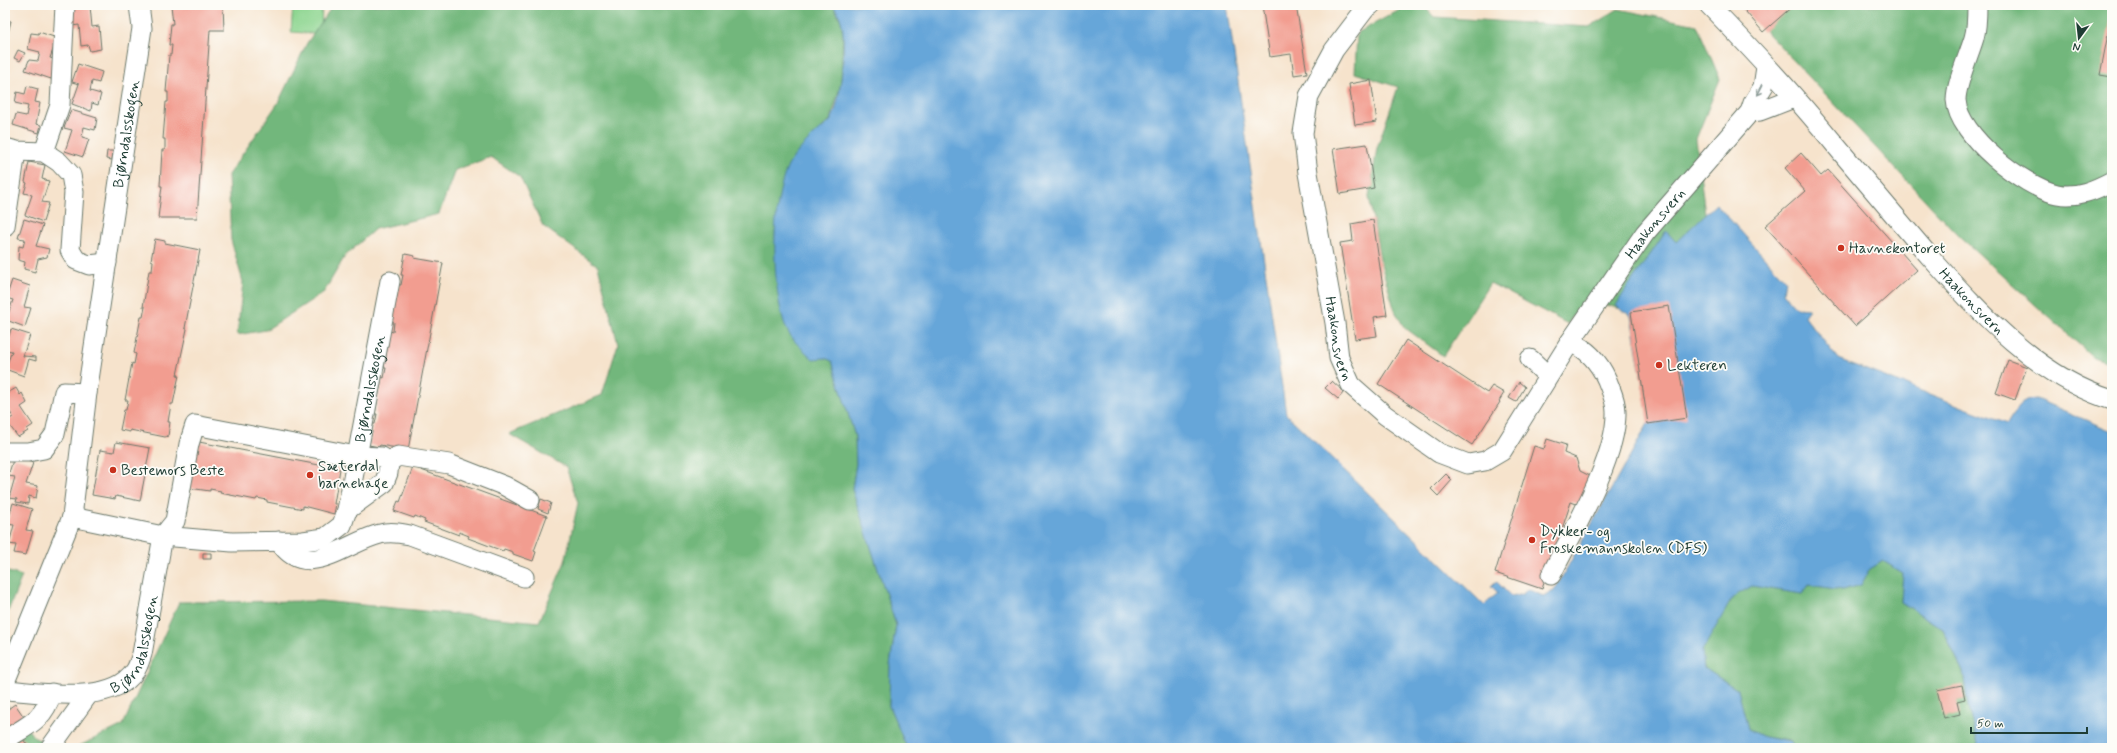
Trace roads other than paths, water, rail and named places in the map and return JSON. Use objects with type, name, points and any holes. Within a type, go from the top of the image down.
[{"type":"street","points":[[44,152],[60,105],[65,5]]},
{"type":"street","name":"Bjørndalsskogen","points":[[5,682],[72,517],[87,393],[142,28],[139,5]]},
{"type":"street","name":"Haakonsvern","points":[[1371,5],[1366,8],[1334,50],[1309,96],[1304,133],[1308,173],[1335,323],[1339,358],[1351,385],[1385,415],[1439,453],[1468,464],[1486,461],[1502,451],[1570,342],[1645,233],[1750,112],[1753,103],[1763,87],[1766,67]]},
{"type":"street","name":"Haakonsvern","points":[[1709,5],[1794,98],[1960,290],[1991,322],[2031,357],[2082,389],[2112,400]]},
{"type":"street","points":[[1977,5],[1974,37],[1956,98],[1962,117],[1976,137],[1990,155],[2002,164],[2026,180],[2056,194],[2077,195],[2091,191],[2112,181]]},
{"type":"street","points":[[1750,112],[1760,112],[1794,98]]},
{"type":"street","points":[[5,226],[11,150],[44,152],[59,162],[71,175],[74,192],[70,250],[76,260],[89,265],[107,263]]},
{"type":"street","name":"Bjørndalsskogen","points":[[72,517],[163,536],[232,542],[325,538],[342,525],[347,510],[390,280]]},
{"type":"street","points":[[1551,575],[1586,508],[1605,462],[1615,426],[1615,400],[1603,373],[1593,356],[1570,342]]},
{"type":"street","points":[[1530,359],[1548,376]]},
{"type":"street","points":[[5,452],[28,452],[44,449],[54,434],[64,392],[87,393]]},
{"type":"street","name":"Bjørndalsskogen","points":[[5,690],[88,695],[121,685],[135,672],[142,654],[163,536],[175,521],[189,444],[195,425],[356,456]]},
{"type":"street","points":[[356,456],[382,457],[389,462]]},
{"type":"street","points":[[389,462],[398,456],[448,464],[505,486],[530,500]]},
{"type":"street","points":[[347,510],[384,484],[388,473],[389,462]]},
{"type":"street","points":[[279,541],[285,550],[294,557],[315,559],[327,556],[380,534],[394,532],[410,535],[524,577]]},
{"type":"street","points":[[5,740],[39,718],[48,708],[52,693]]},
{"type":"street","points":[[50,748],[88,695]]},
{"type":"water","points":[[833,5],[1227,5],[1286,414],[1484,605],[1498,593],[1491,586],[1496,581],[1512,597],[1523,594],[1527,589],[1543,596],[1554,591],[1649,422],[1631,316],[1616,306],[1666,231],[1676,242],[1716,204],[1785,280],[1783,293],[1796,308],[1809,309],[1804,316],[1838,359],[2007,424],[2018,407],[2026,401],[2036,399],[2112,431],[2112,748],[1976,748],[1978,743],[1969,712],[1963,672],[1943,629],[1901,602],[1903,573],[1883,561],[1870,569],[1861,585],[1843,590],[1809,585],[1802,594],[1752,586],[1733,597],[1702,651],[1704,668],[1738,690],[1748,729],[1764,737],[1790,742],[1797,748],[907,748],[889,706],[890,665],[896,625],[852,489],[856,464],[855,436],[832,361],[825,358],[813,359],[795,342],[787,330],[778,294],[775,248],[778,202],[782,182],[788,166],[801,148],[831,120],[838,100],[842,71],[843,30],[838,13]]},
{"type":"place","name":"Havnekontoret","points":[[1841,248]]},
{"type":"place","name":"Lekteren","points":[[1659,365]]},
{"type":"place","name":"Bestemors Beste","points":[[113,470]]},
{"type":"place","name":"Sæterdal barnehage","points":[[310,475]]},
{"type":"place","name":"Dykker- og Froskemannskolen (DFS)","points":[[1532,540]]}]
